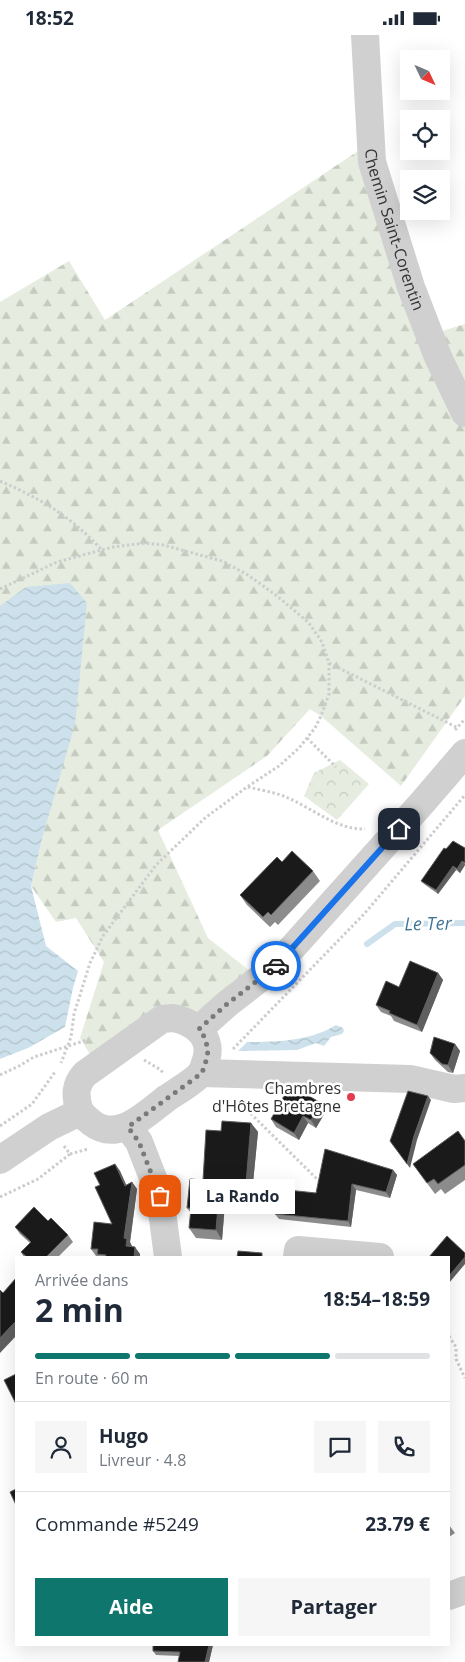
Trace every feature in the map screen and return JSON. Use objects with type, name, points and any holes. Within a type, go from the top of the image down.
[{"type":"street","name":"Chemin Saint-Corentin","points":[[365,35],[371,153],[379,189],[414,296],[438,357],[465,413]]},
{"type":"street","points":[[199,1029],[227,1004],[276,966],[429,796],[458,744]]},
{"type":"street","points":[[209,1073],[208,1050],[205,1038],[199,1029],[185,1020],[162,1019],[85,1074],[78,1081],[76,1097],[80,1112],[99,1128],[112,1131],[128,1127],[209,1073],[410,1079],[454,1089],[465,1088]]},
{"type":"street","points":[[0,1160],[50,1127],[80,1112]]},
{"type":"street","points":[[128,1127],[139,1142],[160,1196],[168,1256]]},
{"type":"street","points":[[297,1256],[298,1250],[368,1256]]},
{"type":"street","points":[[450,1595],[465,1590]]},
{"type":"path","points":[[0,481],[28,493],[58,510],[82,528],[103,550]]},
{"type":"path","points":[[0,589],[57,562],[103,550],[145,543],[163,545],[222,561],[248,575],[278,596],[308,622],[322,642],[329,663],[329,695],[321,716],[299,748],[279,766],[205,818],[156,865],[103,936],[90,963],[74,1014],[72,1037],[61,1062],[32,1104],[0,1126]]},
{"type":"path","points":[[329,663],[465,732]]},
{"type":"path","points":[[458,744],[457,727],[465,719]]},
{"type":"path","points":[[307,738],[336,767]]},
{"type":"path","points":[[247,787],[285,797],[337,824],[365,830],[372,823]]},
{"type":"path","points":[[209,1073],[365,913],[465,795]]},
{"type":"path","points":[[0,1075],[19,1067],[34,1057],[67,1045]]},
{"type":"path","points":[[247,1111],[319,1181],[318,1189]]},
{"type":"path","points":[[0,1197],[38,1179],[70,1154]]},
{"type":"path","points":[[450,1338],[456,1347],[456,1359],[465,1378]]},
{"type":"green space","points":[[358,151],[439,332],[465,324],[465,696],[401,786],[321,716],[310,709],[267,756],[158,830],[208,938],[250,971],[196,1017],[156,1006],[91,1056],[80,1038],[104,962],[76,918],[56,922],[31,886],[43,835],[0,606],[0,302],[69,261],[105,320]]},
{"type":"green space","points":[[340,760],[369,784],[337,820],[304,796],[314,773]]},
{"type":"water","points":[[70,583],[87,603],[75,724],[43,835],[31,886],[46,946],[78,971],[65,1027],[28,1048],[0,1059],[0,606],[26,587]]},
{"type":"water","points":[[336,1025],[343,1028],[344,1031],[342,1034],[331,1037],[324,1046],[316,1043],[297,1050],[238,1051],[247,1042],[281,1041],[304,1037]]},
{"type":"building","points":[[453,841],[465,848],[465,863],[462,861],[457,869],[453,866],[436,890],[421,881],[444,848],[446,849]]},
{"type":"building","points":[[292,851],[313,871],[271,915],[268,912],[263,917],[240,895],[277,857],[282,862]]},
{"type":"building","points":[[410,961],[438,973],[417,1025],[376,1005],[386,981],[399,987]]},
{"type":"building","points":[[434,1037],[455,1044],[448,1065],[442,1064],[430,1053]]},
{"type":"building","points":[[290,1085],[321,1103],[311,1120],[303,1116],[294,1133],[271,1119]]},
{"type":"building","points":[[408,1091],[428,1096],[414,1136],[407,1164],[390,1141]]},
{"type":"building","points":[[222,1121],[251,1123],[246,1184],[220,1182],[216,1230],[189,1228],[191,1208],[187,1208],[190,1179],[203,1180],[206,1130],[221,1131]]},
{"type":"building","points":[[458,1131],[465,1141],[465,1165],[438,1184],[434,1179],[427,1183],[413,1164]]},
{"type":"building","points":[[325,1149],[393,1170],[386,1192],[352,1184],[348,1221],[275,1214],[278,1189],[316,1193]]},
{"type":"building","points":[[115,1164],[125,1186],[132,1182],[124,1238],[127,1239],[126,1246],[135,1247],[134,1256],[106,1256],[97,1254],[98,1249],[91,1249],[94,1222],[112,1224],[95,1187],[100,1185],[94,1173]]},
{"type":"building","points":[[34,1207],[48,1221],[51,1218],[68,1235],[47,1256],[26,1256],[21,1252],[31,1242],[15,1227]]},
{"type":"building","points":[[447,1236],[465,1253],[465,1257],[450,1275],[450,1256],[430,1256]]},
{"type":"building","points":[[238,1251],[262,1253],[262,1256],[237,1256]]},
{"type":"building","points":[[15,1279],[15,1322],[0,1338],[0,1290],[3,1293]]},
{"type":"building","points":[[15,1374],[15,1402],[4,1380]]},
{"type":"building","points":[[15,1490],[15,1503],[10,1492]]},
{"type":"building","points":[[153,1646],[209,1646],[205,1662],[178,1662],[180,1652],[153,1651]]},
{"type":"waterway","name":"Le Ter","points":[[367,944],[395,924],[465,923]]},
{"type":"way so far","points":[[160,1196],[139,1142],[128,1127],[202,1073],[208,1050],[205,1038],[199,1029],[227,1004],[276,966]]},
{"type":"place","name":"Chambres d'Hôtes Bretagne","points":[[351,1097]]},
{"type":"place","name":"La Rando","points":[[160,1196]]},
{"type":"route","points":[[276,966],[399,829]]}]
